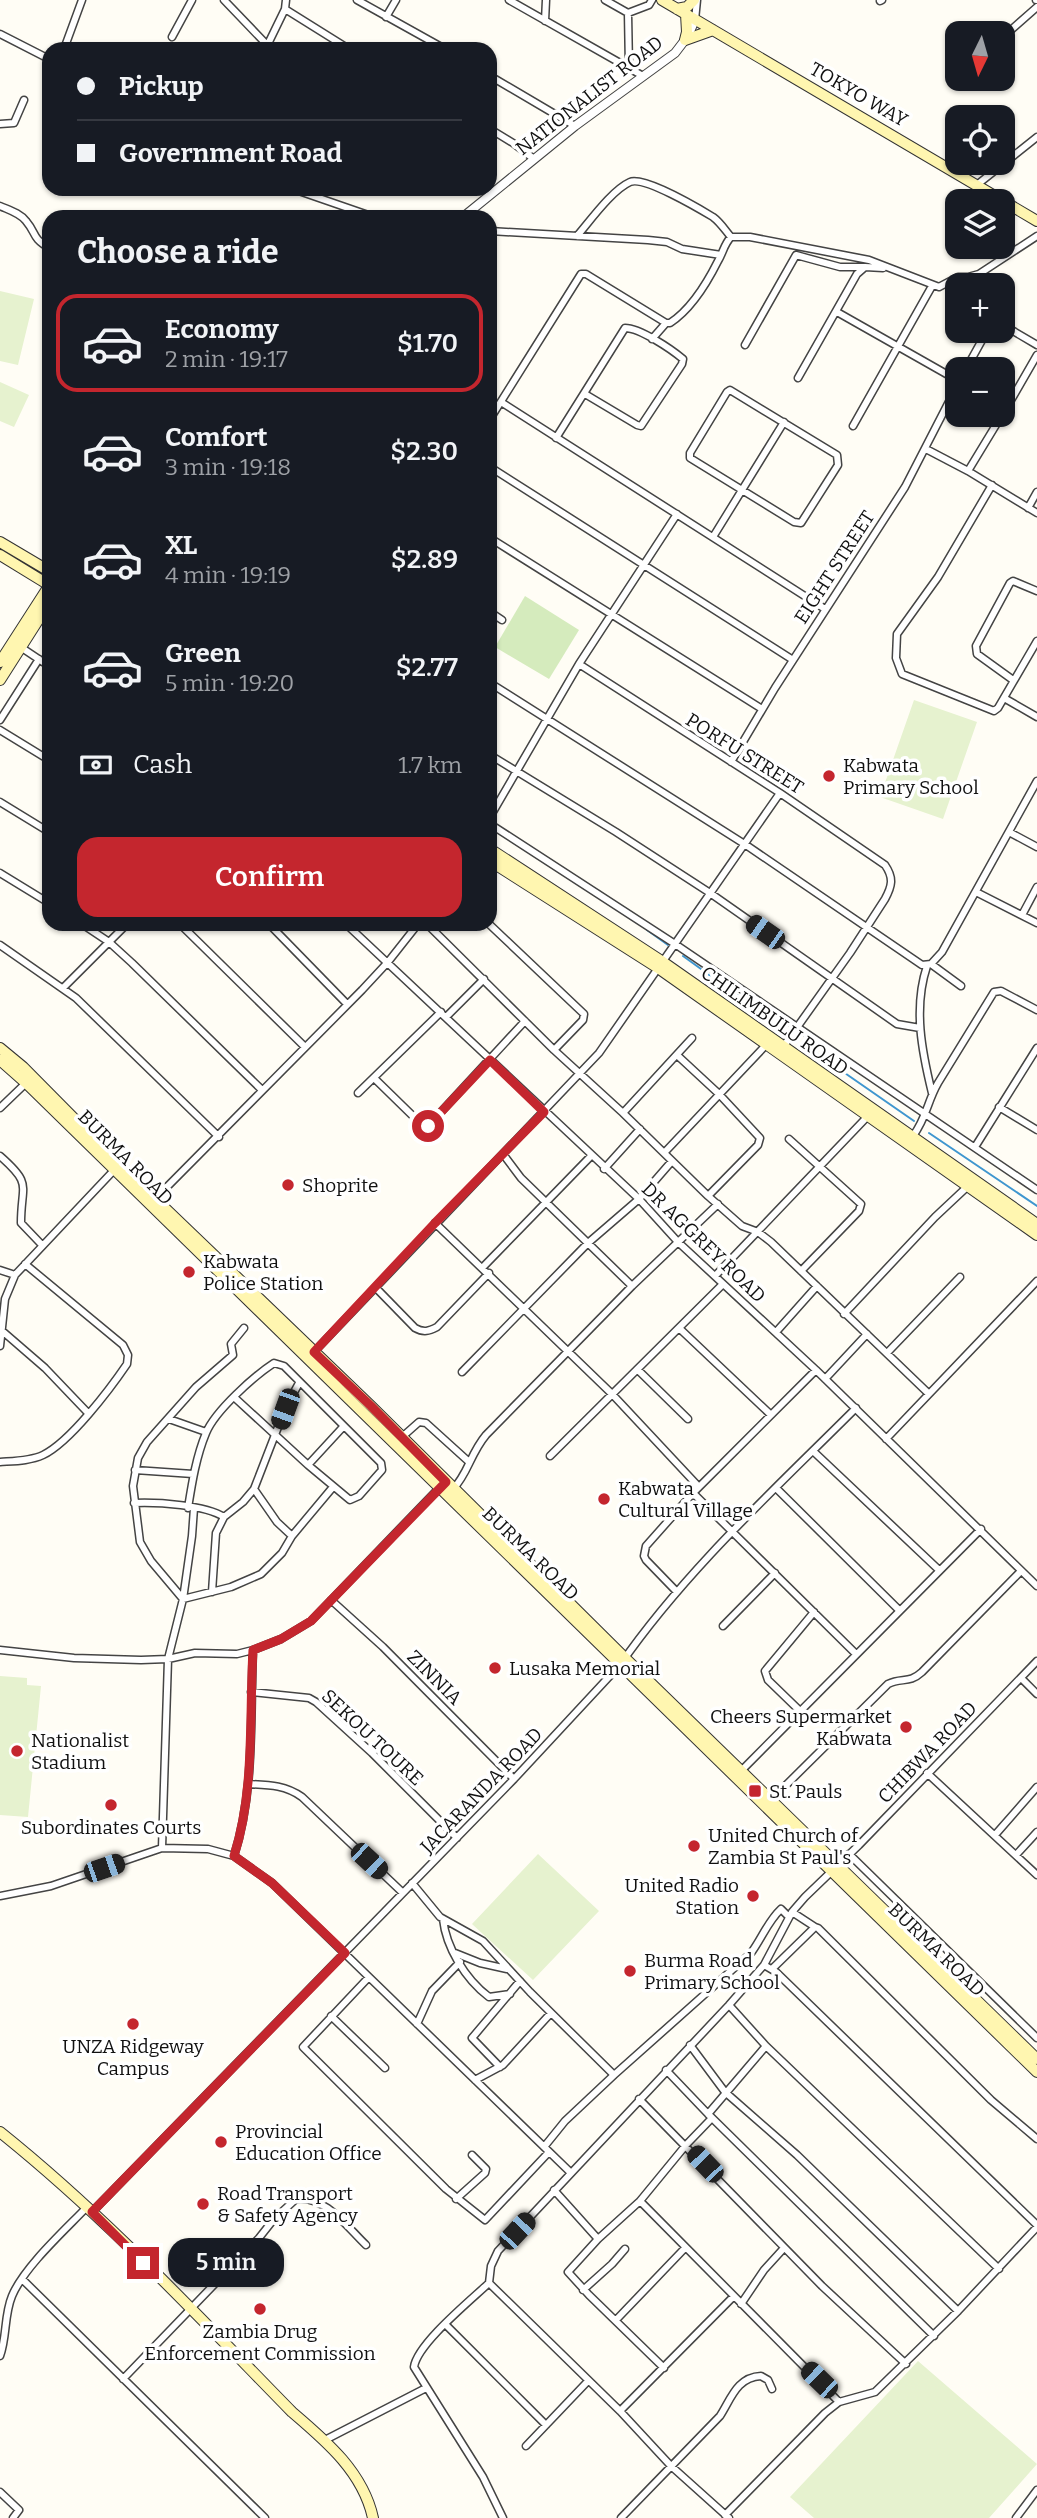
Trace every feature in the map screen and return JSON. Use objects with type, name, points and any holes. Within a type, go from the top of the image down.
[{"type":"main road","name":"TOKYO WAY","points":[[662,0],[1037,221]]},
{"type":"main road","points":[[685,40],[687,7],[696,0]]},
{"type":"main road","points":[[685,40],[713,30]]},
{"type":"main road","points":[[0,542],[42,567]]},
{"type":"main road","points":[[0,555],[42,581]]},
{"type":"main road","points":[[39,579],[42,593]]},
{"type":"main road","points":[[0,680],[17,645],[42,610]]},
{"type":"main road","points":[[0,662],[17,645]]},
{"type":"main road","name":"CHILIMBULU ROAD","points":[[497,854],[783,1046],[1037,1224]]},
{"type":"main road","name":"CHILIMBULU ROAD","points":[[497,865],[661,965],[766,1045],[1037,1235]]},
{"type":"main road","name":"BURMA ROAD","points":[[0,1048],[23,1067],[152,1202],[446,1486],[623,1662],[1037,2059]]},
{"type":"main road","name":"BURMA ROAD","points":[[0,1060],[117,1167]]},
{"type":"main road","name":"BURMA ROAD","points":[[310,1356],[402,1437],[446,1486]]},
{"type":"main road","name":"BURMA ROAD","points":[[623,1662],[742,1770],[835,1868],[1037,2071]]},
{"type":"main road","points":[[0,2132],[90,2210],[292,2412],[325,2440],[361,2484],[373,2518]]},
{"type":"street","points":[[67,42],[82,0]]},
{"type":"street","points":[[172,37],[192,0]]},
{"type":"street","points":[[224,0],[264,42]]},
{"type":"street","points":[[271,42],[286,0]]},
{"type":"street","points":[[357,0],[427,42]]},
{"type":"street","points":[[386,16],[396,0]]},
{"type":"street","points":[[509,0],[643,76]]},
{"type":"street","points":[[545,21],[546,0]]},
{"type":"street","points":[[605,0],[628,13]]},
{"type":"street","points":[[628,13],[649,5],[652,0]]},
{"type":"street","points":[[686,14],[696,0]]},
{"type":"street","points":[[1015,26],[1037,7]]},
{"type":"street","points":[[285,9],[338,42]]},
{"type":"street","points":[[628,13],[629,68]]},
{"type":"street","points":[[0,34],[42,55]]},
{"type":"street","name":"NATIONALIST ROAD","points":[[499,188],[575,126],[675,53],[685,40]]},
{"type":"street","points":[[497,80],[575,126]]},
{"type":"street","points":[[0,116],[0,125],[14,123],[24,100]]},
{"type":"street","points":[[497,133],[534,159]]},
{"type":"street","points":[[978,184],[1037,137]]},
{"type":"street","points":[[577,236],[626,184],[642,181],[715,218],[731,237]]},
{"type":"street","points":[[313,196],[354,210]]},
{"type":"street","name":"NATIONALIST ROAD","points":[[472,210],[489,196]]},
{"type":"street","points":[[0,205],[22,217],[29,224],[35,239],[42,244]]},
{"type":"street","points":[[497,230],[667,242],[682,249],[721,255]]},
{"type":"street","points":[[652,339],[666,323],[670,323],[685,311],[721,255],[725,243],[738,235],[869,260],[939,287],[957,277],[979,274],[1037,236]]},
{"type":"street","points":[[745,345],[796,255],[840,267],[895,271]]},
{"type":"street","points":[[798,378],[857,274],[865,267]]},
{"type":"street","points":[[497,408],[582,274],[666,323]]},
{"type":"street","points":[[853,426],[932,286]]},
{"type":"street","points":[[836,312],[945,373]]},
{"type":"street","points":[[556,438],[625,328],[652,339],[683,359],[641,426],[585,394]]},
{"type":"street","points":[[1015,332],[1037,345]]},
{"type":"street","points":[[1015,392],[1037,355]]},
{"type":"street","points":[[735,391],[784,422],[837,455],[839,460],[801,523],[794,522],[690,458],[690,453],[727,392],[735,391]]},
{"type":"street","points":[[501,402],[825,609]]},
{"type":"street","name":"EIGHT STREET","points":[[731,762],[825,609],[905,487],[945,410]]},
{"type":"street","points":[[713,537],[784,422]]},
{"type":"street","points":[[968,471],[994,427]]},
{"type":"street","points":[[926,449],[1037,513]]},
{"type":"street","points":[[497,471],[793,660]]},
{"type":"street","points":[[992,485],[938,577],[897,634],[896,651],[902,674],[994,711],[1037,641]]},
{"type":"street","points":[[1028,508],[1037,492]]},
{"type":"street","points":[[497,805],[579,664],[677,514]]},
{"type":"street","points":[[497,543],[762,709]]},
{"type":"street","points":[[1013,680],[977,654],[975,646],[1013,580],[1037,591]]},
{"type":"street","points":[[497,617],[502,620]]},
{"type":"street","points":[[17,645],[42,661]]},
{"type":"street","points":[[0,720],[39,659]]},
{"type":"street","name":"PORFU STREET","points":[[579,664],[780,793],[885,865],[891,874],[890,890],[866,928]]},
{"type":"street","points":[[497,687],[746,845],[922,965],[929,965],[961,986]]},
{"type":"street","points":[[1004,698],[1037,717]]},
{"type":"street","points":[[0,730],[42,756]]},
{"type":"street","points":[[497,759],[710,893],[897,1024],[920,1028]]},
{"type":"street","points":[[932,1093],[920,1028],[921,986],[929,965],[942,952],[1037,781]]},
{"type":"street","points":[[310,1356],[581,1074],[612,1037],[780,793]]},
{"type":"street","points":[[0,802],[42,828]]},
{"type":"street","points":[[497,829],[675,944],[1037,1190]]},
{"type":"street","points":[[1009,832],[1037,847]]},
{"type":"street","points":[[0,873],[42,899]]},
{"type":"street","points":[[1022,915],[1037,887]]},
{"type":"street","points":[[976,892],[1037,923]]},
{"type":"street","points":[[783,1046],[866,928]]},
{"type":"street","points":[[92,931],[109,942],[262,1090]]},
{"type":"street","points":[[64,987],[120,931]]},
{"type":"street","points":[[187,931],[305,1047]]},
{"type":"street","points":[[276,931],[348,1004]]},
{"type":"street","name":"DR AGGREY ROAD","points":[[354,931],[604,1169],[639,1199],[678,1242],[856,1408],[1037,1586]]},
{"type":"street","points":[[152,1202],[348,1004],[388,962],[412,931]]},
{"type":"street","points":[[434,931],[554,1050],[708,1196],[742,1226],[758,1233],[801,1271],[928,1393]]},
{"type":"street","points":[[496,931],[584,1014],[583,1020],[554,1050]]},
{"type":"street","points":[[0,945],[64,987],[219,1137]]},
{"type":"street","points":[[358,1093],[484,979]]},
{"type":"street","points":[[913,1136],[926,1116],[932,1093],[995,992],[1001,991],[1037,1010]]},
{"type":"street","points":[[374,1078],[418,1121],[428,1126],[525,1021]]},
{"type":"street","points":[[623,1113],[692,1038]]},
{"type":"street","points":[[664,1153],[766,1045]]},
{"type":"street","points":[[975,1147],[1037,1048]]},
{"type":"street","points":[[678,1056],[719,1094],[760,1138],[758,1145],[708,1196]]},
{"type":"street","points":[[0,1108],[26,1083]]},
{"type":"street","points":[[999,1108],[1037,1130]]},
{"type":"street","points":[[715,1276],[867,1117]]},
{"type":"street","points":[[604,1169],[640,1129]]},
{"type":"street","points":[[789,1139],[858,1199],[861,1208],[801,1271]]},
{"type":"street","points":[[503,1154],[521,1178],[632,1286]]},
{"type":"street","points":[[0,1156],[22,1177],[21,1223],[42,1245]]},
{"type":"street","points":[[483,1267],[591,1156]]},
{"type":"street","points":[[462,1372],[588,1243],[639,1199],[672,1161]]},
{"type":"street","points":[[0,1346],[7,1291],[15,1275],[117,1167]]},
{"type":"street","points":[[844,1314],[967,1186]]},
{"type":"street","points":[[0,1650],[74,1658],[168,1658],[184,1654],[237,1654],[296,1631],[311,1621],[446,1486],[461,1481],[468,1461],[486,1435],[632,1286],[718,1205]]},
{"type":"street","points":[[435,1223],[612,1394],[699,1487]]},
{"type":"street","points":[[0,1462],[41,1456],[64,1439],[121,1374],[128,1356],[123,1345],[24,1264]]},
{"type":"street","points":[[0,1270],[15,1275]]},
{"type":"street","points":[[376,1288],[415,1328],[429,1331],[437,1327],[489,1273]]},
{"type":"street","points":[[887,1353],[960,1277]]},
{"type":"street","points":[[886,1439],[1037,1281]]},
{"type":"street","points":[[550,1456],[723,1284]]},
{"type":"street","points":[[776,1332],[817,1286]]},
{"type":"street","points":[[183,1599],[151,1561],[140,1542],[134,1503],[135,1470],[140,1452],[196,1387],[233,1355],[231,1344],[244,1328]]},
{"type":"street","points":[[679,1328],[771,1415]]},
{"type":"street","points":[[1,1330],[45,1368],[88,1413]]},
{"type":"street","points":[[825,1380],[867,1334]]},
{"type":"street","points":[[162,1849],[168,1658],[183,1599],[190,1553],[193,1474],[206,1432],[235,1398],[274,1363],[284,1366],[381,1463],[382,1468],[355,1499],[350,1500],[235,1398]]},
{"type":"street","points":[[638,1370],[688,1419]]},
{"type":"street","points":[[677,1592],[646,1560],[645,1549],[693,1493],[816,1370]]},
{"type":"street","points":[[212,1592],[216,1533],[225,1517],[254,1489],[291,1395],[299,1383]]},
{"type":"street","name":"JACARANDA ROAD","points":[[0,2356],[10,2302],[22,2279],[514,1779],[623,1662],[633,1645],[677,1592],[731,1532],[856,1408]]},
{"type":"street","points":[[169,1419],[206,1432]]},
{"type":"street","points":[[402,1437],[419,1422],[426,1423],[468,1461]]},
{"type":"street","points":[[308,1465],[343,1427]]},
{"type":"street","points":[[813,1451],[939,1570]]},
{"type":"street","points":[[135,1470],[193,1474]]},
{"type":"street","points":[[183,1599],[250,1580],[261,1574],[282,1553],[292,1536],[333,1487]]},
{"type":"street","points":[[776,1488],[899,1610]]},
{"type":"street","points":[[254,1489],[277,1522],[292,1536]]},
{"type":"street","points":[[693,1493],[856,1654]]},
{"type":"street","points":[[134,1503],[206,1509],[225,1517]]},
{"type":"street","points":[[742,1770],[981,1530]]},
{"type":"street","points":[[771,1800],[888,1684],[897,1680],[914,1679],[922,1672],[1021,1571]]},
{"type":"street","points":[[723,1626],[775,1573]]},
{"type":"street","name":"ZINNIA","points":[[331,1600],[383,1647],[514,1779]]},
{"type":"street","points":[[800,1712],[768,1680],[765,1671],[814,1612]]},
{"type":"street","points":[[234,1856],[243,1824],[248,1784],[253,1650]]},
{"type":"street","name":"CHIBWA ROAD","points":[[791,1914],[1037,1661]]},
{"type":"street","points":[[1021,1678],[1037,1694]]},
{"type":"street","name":"SEKOU TOURE","points":[[251,1692],[309,1698],[316,1702],[372,1753],[457,1838]]},
{"type":"street","points":[[928,1773],[1037,1875]]},
{"type":"street","points":[[248,1784],[278,1785],[302,1797],[403,1893]]},
{"type":"street","points":[[995,1835],[1037,1787]]},
{"type":"street","points":[[1016,1855],[1037,1832]]},
{"type":"street","points":[[0,1896],[51,1886],[162,1849],[208,1849],[234,1856],[272,1883],[570,2172]]},
{"type":"street","points":[[849,1854],[1037,2038]]},
{"type":"street","points":[[412,1883],[443,1919],[480,1938],[614,2075]]},
{"type":"street","points":[[369,1977],[303,2047],[456,2199],[485,2220],[546,2149],[565,2122],[751,1953],[763,1937],[772,1917],[781,1909],[815,1927],[855,1963],[992,2100],[1037,2139]]},
{"type":"street","points":[[503,2518],[483,2477],[415,2371],[419,2353],[444,2324],[489,2283],[491,2266],[498,2250],[764,1965],[791,1914]]},
{"type":"street","points":[[443,1919],[445,1939],[465,1972],[486,1996],[510,1994]]},
{"type":"street","points":[[772,1969],[815,1927]]},
{"type":"street","points":[[455,1953],[480,1963],[509,1969]]},
{"type":"street","points":[[418,2024],[432,1991],[460,1962]]},
{"type":"street","points":[[489,2283],[620,2411],[671,2466],[727,2516],[815,2422],[839,2402],[875,2392],[906,2364],[1037,2226],[772,1969],[764,1965]]},
{"type":"street","points":[[500,2067],[472,2039],[520,1981]]},
{"type":"street","points":[[729,2005],[766,2046],[999,2269]]},
{"type":"street","points":[[475,2080],[500,2067],[551,2013]]},
{"type":"street","points":[[331,2015],[385,2068]]},
{"type":"street","points":[[690,2045],[726,2092],[797,2155],[958,2311]]},
{"type":"street","points":[[664,2368],[583,2290],[568,2272],[598,2239],[640,2201],[766,2046]]},
{"type":"street","points":[[666,2070],[934,2336]]},
{"type":"street","points":[[639,2099],[784,2248],[906,2364]]},
{"type":"street","points":[[456,2199],[485,2173],[486,2169],[472,2155]]},
{"type":"street","points":[[554,2190],[598,2239]]},
{"type":"street","points":[[123,2379],[296,2199],[312,2200],[327,2207],[366,2245]]},
{"type":"street","points":[[640,2201],[839,2402]]},
{"type":"street","points":[[616,2320],[685,2248]]},
{"type":"street","points":[[741,2304],[764,2270],[784,2248]]},
{"type":"street","points":[[583,2290],[625,2249]]},
{"type":"street","points":[[22,2279],[265,2518]]},
{"type":"street","points":[[620,2411],[733,2297]]},
{"type":"street","points":[[444,2324],[546,2425]]},
{"type":"street","points":[[621,2518],[720,2416],[730,2396],[741,2384],[752,2377],[761,2376],[768,2380],[772,2389]]},
{"type":"street","points":[[526,2446],[588,2381]]},
{"type":"street","points":[[325,2440],[426,2388]]},
{"type":"street","points":[[1016,2518],[1037,2490]]},
{"type":"street","points":[[0,2492],[19,2510],[13,2518]]},
{"type":"green space","points":[[0,291],[34,299],[18,365],[0,361]]},
{"type":"green space","points":[[0,382],[29,395],[14,427],[0,421]]},
{"type":"green space","points":[[525,596],[579,630],[549,679],[497,648],[497,644]]},
{"type":"green space","points":[[914,700],[977,722],[943,819],[880,797]]},
{"type":"green space","name":"Nationalist Stadium","points":[[0,1676],[27,1678],[27,1685],[41,1686],[28,1817],[0,1815]]},
{"type":"green space","points":[[538,1854],[599,1911],[533,1980],[472,1924]]},
{"type":"green space","points":[[918,2361],[1037,2464],[989,2518],[814,2518],[790,2497]]},
{"type":"waterway","points":[[647,930],[668,945]]},
{"type":"waterway","points":[[683,956],[787,1031]]},
{"type":"waterway","points":[[803,1044],[914,1121]]},
{"type":"waterway","points":[[929,1133],[1037,1206]]},
{"type":"place","name":"Kabwata Primary School","points":[[829,776]]},
{"type":"place","name":"Shoprite","points":[[288,1185]]},
{"type":"place","name":"Kabwata Police Station","points":[[189,1272]]},
{"type":"place","name":"Kabwata Cultural Village","points":[[604,1499]]},
{"type":"place","name":"Lusaka Memorial","points":[[495,1668]]},
{"type":"place","name":"Cheers Supermarket Kabwata","points":[[906,1727]]},
{"type":"place","name":"Nationalist Stadium","points":[[17,1751]]},
{"type":"place","name":"St. Pauls","points":[[755,1791]]},
{"type":"place","name":"Subordinates Courts","points":[[111,1805]]},
{"type":"place","name":"United Church of Zambia St Paul's","points":[[694,1846]]},
{"type":"place","name":"United Radio Station","points":[[753,1896]]},
{"type":"place","name":"Burma Road Primary School","points":[[630,1971]]},
{"type":"place","name":"UNZA Ridgeway Campus","points":[[133,2024]]},
{"type":"place","name":"Provincial Education Office","points":[[221,2142]]},
{"type":"place","name":"Road Transport & Safety Agency","points":[[203,2204]]},
{"type":"place","name":"Zambia Drug Enforcement Commission","points":[[260,2309]]},
{"type":"route","points":[[143,2263],[92,2212],[345,1953],[272,1883],[234,1856],[243,1824],[248,1784],[253,1650],[281,1639],[311,1621],[446,1482],[314,1352],[544,1112],[490,1060],[428,1126]]}]
